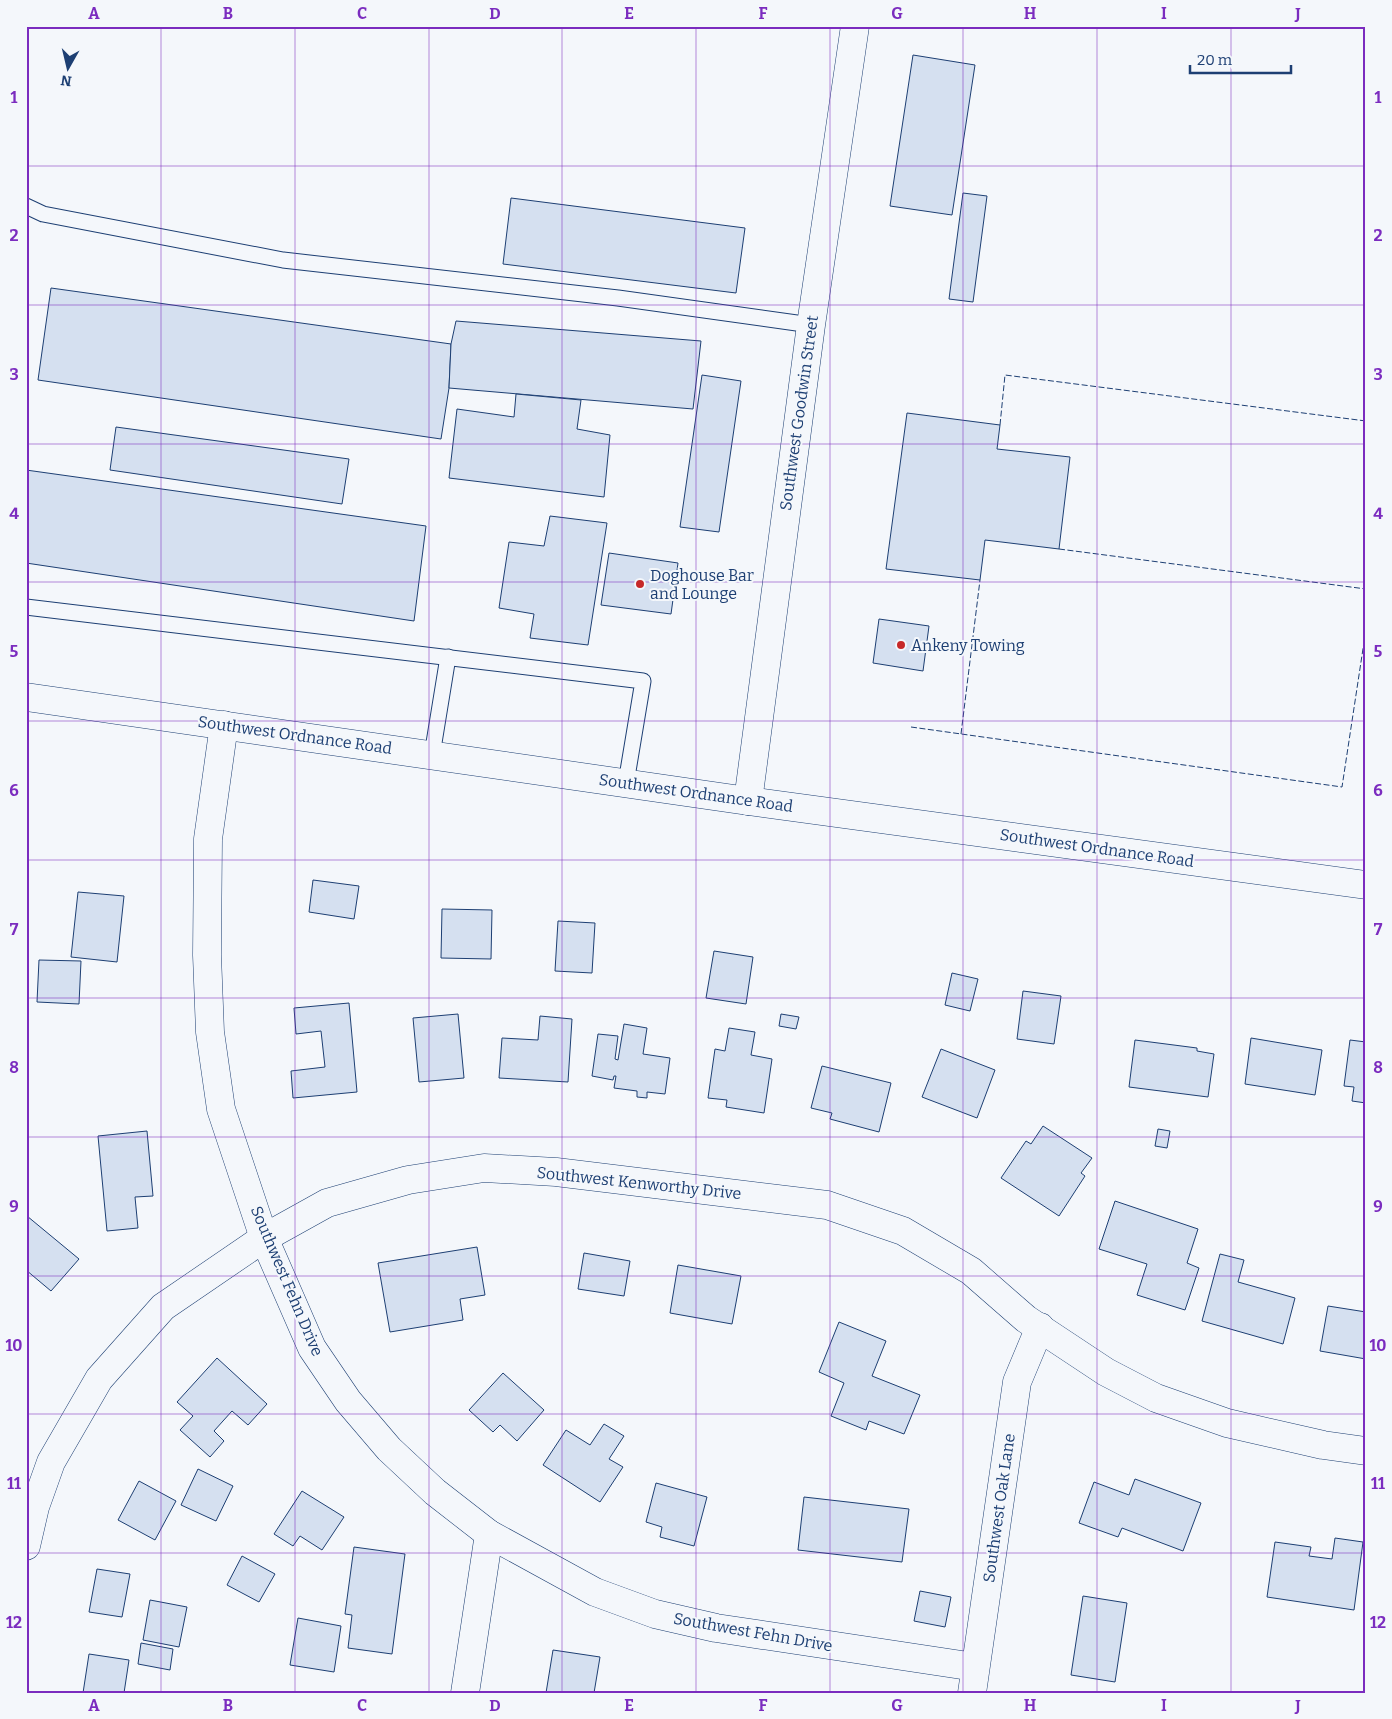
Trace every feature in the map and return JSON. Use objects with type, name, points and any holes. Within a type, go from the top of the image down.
[{"type":"street","name":"Southwest Goodwin Street","points":[[748,800],[811,325],[855,26]]},
{"type":"street","name":"Southwest Ordnance Road","points":[[26,698],[1366,885]]},
{"type":"street","name":"Southwest Fehn Drive","points":[[224,725],[208,839],[207,955],[210,1032],[221,1109],[264,1238],[312,1348],[348,1401],[389,1449],[435,1492],[489,1534],[595,1592],[655,1614],[973,1680]]},
{"type":"street","name":"Southwest Kenworthy Drive","points":[[26,1546],[34,1507],[52,1462],[99,1378],[163,1307],[264,1238],[327,1203],[408,1180],[484,1168],[556,1172],[827,1205],[902,1231],[971,1271],[1026,1319],[1106,1372],[1156,1398],[1226,1424],[1323,1445],[1366,1451]]},
{"type":"street","name":"Southwest Oak Lane","points":[[973,1680],[1017,1382],[1040,1327]]},
{"type":"street","points":[[465,1693],[489,1534]]},
{"type":"lane","points":[[26,206],[43,214],[282,260],[618,298],[811,325]]},
{"type":"lane","points":[[26,608],[643,681],[626,783]]},
{"type":"lane","points":[[432,755],[448,657]]},
{"type":"building","points":[[913,55],[975,65],[952,215],[890,206]]},
{"type":"building","points":[[963,193],[987,196],[973,302],[949,299]]},
{"type":"building","points":[[511,198],[745,228],[736,293],[503,264]]},
{"type":"building","points":[[51,288],[451,344],[449,388],[441,439],[38,380]]},
{"type":"building","points":[[456,321],[701,341],[693,409],[449,388],[451,344]]},
{"type":"building","points":[[702,375],[741,381],[719,532],[680,527]]},
{"type":"building","points":[[516,394],[581,400],[577,429],[610,435],[604,497],[449,478],[457,409],[514,417]]},
{"type":"building","points":[[907,413],[1000,425],[997,449],[1070,457],[1059,549],[985,540],[980,580],[886,569]]},
{"type":"building","points":[[116,427],[349,459],[342,504],[110,470]]},
{"type":"building","points":[[26,470],[426,526],[414,621],[26,563]]},
{"type":"building","points":[[550,516],[607,523],[588,645],[530,638],[534,614],[499,608],[509,542],[544,546]]},
{"type":"building","name":"Doghouse Bar and Lounge","points":[[609,553],[678,563],[671,614],[601,605]]},
{"type":"building","name":"Ankeny Towing","points":[[879,619],[929,626],[923,671],[873,663]]},
{"type":"building","points":[[313,880],[359,886],[354,919],[309,912]]},
{"type":"building","points":[[78,892],[124,896],[117,962],[71,957]]},
{"type":"building","points":[[442,909],[492,910],[491,959],[441,958]]},
{"type":"building","points":[[558,921],[595,923],[592,973],[555,971]]},
{"type":"building","points":[[714,951],[753,957],[746,1004],[706,998]]},
{"type":"building","points":[[39,960],[81,961],[79,1004],[37,1002]]},
{"type":"building","points":[[952,973],[978,979],[970,1011],[945,1005]]},
{"type":"building","points":[[1023,991],[1061,996],[1054,1044],[1017,1039]]},
{"type":"building","points":[[349,1003],[357,1092],[293,1098],[291,1071],[325,1067],[321,1031],[296,1034],[294,1008]]},
{"type":"building","points":[[458,1014],[464,1078],[419,1082],[413,1018]]},
{"type":"building","points":[[781,1014],[799,1017],[796,1029],[779,1026]]},
{"type":"building","points":[[540,1016],[572,1019],[568,1082],[499,1078],[502,1038],[538,1040]]},
{"type":"building","points":[[624,1024],[647,1028],[643,1054],[670,1058],[665,1094],[647,1092],[647,1098],[637,1097],[637,1091],[614,1088],[616,1076],[614,1076],[613,1080],[592,1076],[598,1034],[618,1036],[615,1059],[618,1060]]},
{"type":"building","points":[[729,1028],[755,1032],[751,1055],[772,1059],[764,1113],[726,1107],[727,1100],[708,1098],[715,1049],[725,1051]]},
{"type":"building","points":[[1251,1038],[1322,1050],[1315,1095],[1245,1084]]},
{"type":"building","points":[[1135,1040],[1197,1048],[1197,1051],[1214,1054],[1208,1097],[1129,1087]]},
{"type":"building","points":[[1350,1040],[1366,1042],[1366,1103],[1352,1101],[1354,1087],[1344,1086]]},
{"type":"building","points":[[941,1049],[995,1070],[977,1118],[922,1097]]},
{"type":"building","points":[[822,1066],[891,1083],[879,1132],[830,1119],[832,1113],[811,1108]]},
{"type":"building","points":[[1043,1126],[1092,1158],[1081,1173],[1085,1176],[1059,1216],[1001,1178],[1026,1141],[1031,1144]]},
{"type":"building","points":[[1158,1129],[1170,1131],[1167,1148],[1155,1146]]},
{"type":"building","points":[[147,1131],[153,1196],[135,1197],[138,1228],[107,1231],[98,1136]]},
{"type":"building","points":[[1115,1201],[1198,1229],[1187,1263],[1199,1268],[1185,1310],[1137,1295],[1147,1264],[1099,1249]]},
{"type":"building","points":[[27,1216],[79,1259],[51,1291],[26,1270]]},
{"type":"building","points":[[477,1247],[485,1295],[460,1299],[463,1320],[390,1332],[378,1263]]},
{"type":"building","points":[[584,1253],[630,1261],[624,1296],[578,1289]]},
{"type":"building","points":[[1220,1254],[1244,1260],[1238,1282],[1295,1298],[1283,1344],[1202,1321]]},
{"type":"building","points":[[678,1265],[741,1276],[732,1324],[670,1313]]},
{"type":"building","points":[[1328,1306],[1366,1312],[1366,1359],[1320,1351]]},
{"type":"building","points":[[839,1322],[886,1341],[872,1376],[920,1395],[904,1434],[869,1421],[866,1430],[831,1416],[844,1383],[819,1372]]},
{"type":"building","points":[[217,1358],[267,1404],[248,1425],[232,1411],[214,1431],[224,1441],[210,1457],[180,1430],[193,1416],[177,1402]]},
{"type":"building","points":[[503,1373],[544,1410],[517,1441],[500,1425],[493,1432],[469,1410]]},
{"type":"building","points":[[604,1424],[624,1436],[609,1459],[623,1467],[600,1502],[543,1465],[566,1430],[590,1445]]},
{"type":"building","points":[[198,1469],[233,1486],[216,1521],[181,1505]]},
{"type":"building","points":[[1135,1479],[1201,1503],[1183,1551],[1122,1528],[1118,1537],[1079,1523],[1094,1482],[1129,1495]]},
{"type":"building","points":[[139,1481],[176,1501],[155,1540],[118,1520]]},
{"type":"building","points":[[656,1483],[707,1497],[694,1546],[660,1537],[662,1527],[646,1522]]},
{"type":"building","points":[[302,1491],[344,1517],[322,1550],[300,1536],[293,1546],[274,1534]]},
{"type":"building","points":[[804,1497],[909,1509],[902,1562],[798,1550]]},
{"type":"building","points":[[1335,1538],[1363,1542],[1354,1610],[1267,1597],[1275,1542],[1311,1547],[1309,1556],[1332,1559]]},
{"type":"building","points":[[354,1547],[405,1554],[392,1654],[348,1648],[352,1615],[345,1614]]},
{"type":"building","points":[[242,1556],[275,1574],[259,1602],[227,1585]]},
{"type":"building","points":[[97,1569],[130,1574],[122,1617],[89,1612]]},
{"type":"building","points":[[920,1591],[951,1597],[945,1627],[914,1621]]},
{"type":"building","points":[[1083,1596],[1127,1603],[1115,1682],[1071,1675]]},
{"type":"building","points":[[150,1600],[187,1607],[179,1647],[143,1640]]},
{"type":"building","points":[[298,1618],[341,1626],[334,1672],[290,1665]]},
{"type":"building","points":[[141,1643],[173,1649],[170,1670],[138,1664]]},
{"type":"building","points":[[553,1650],[600,1657],[594,1693],[546,1693]]},
{"type":"building","points":[[89,1654],[129,1660],[124,1693],[83,1693]]},
{"type":"fence","points":[[1000,425],[1005,375],[1366,421]]},
{"type":"fence","points":[[1059,549],[1366,589]]},
{"type":"fence","points":[[961,734],[980,580]]},
{"type":"fence","points":[[911,727],[1342,787],[1366,629]]},
{"type":"place","name":"Doghouse Bar and Lounge","points":[[640,584]]},
{"type":"place","name":"Ankeny Towing","points":[[901,645]]}]
